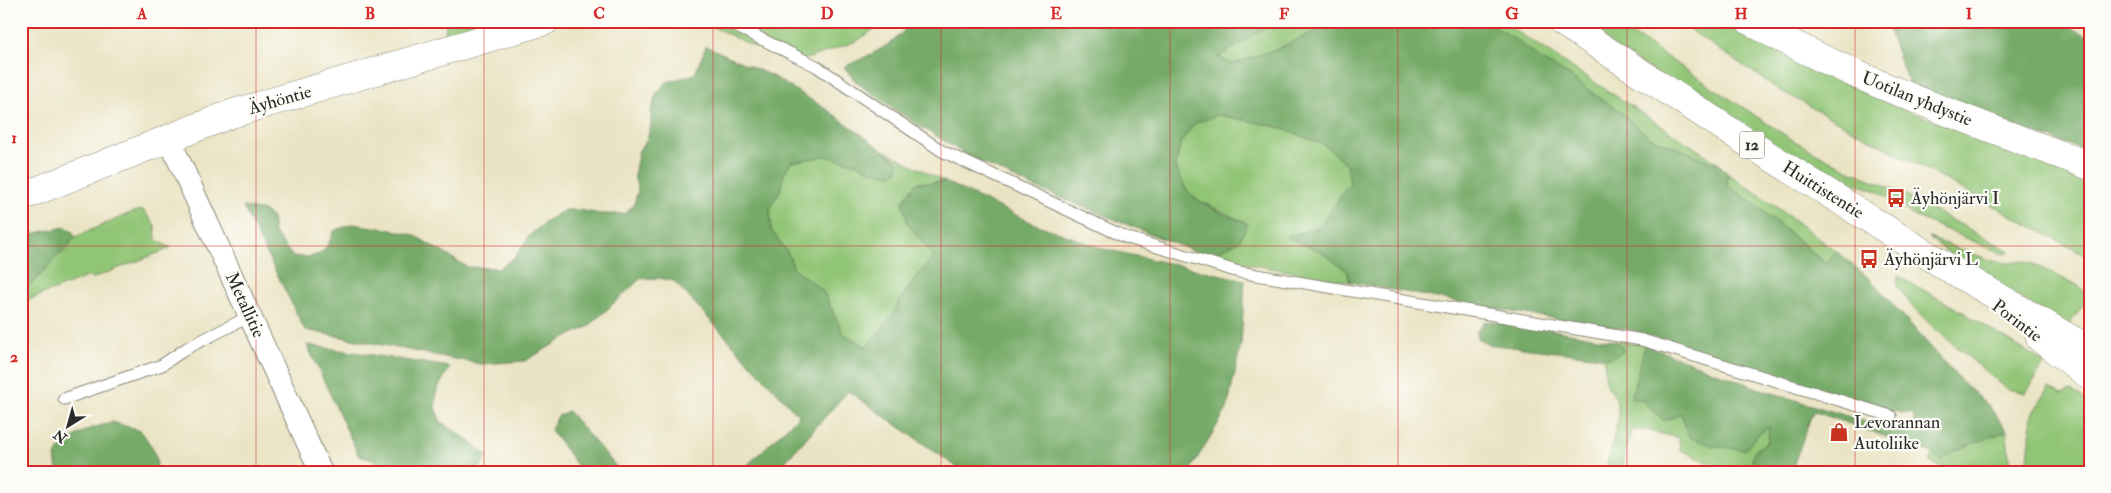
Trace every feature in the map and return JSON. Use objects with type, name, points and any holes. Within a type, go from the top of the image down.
[{"type":"main road","name":"Äyhöntie","points":[[21,197],[231,114],[545,21]]},
{"type":"main road","name":"Huittistentie","points":[[1561,21],[1742,139],[1945,266],[2090,350]]},
{"type":"main road","name":"Uotilan yhdystie","points":[[1750,21],[1793,46],[1908,97],[2090,166]]},
{"type":"main road","name":"Porintie","points":[[1945,266],[2090,376]]},
{"type":"street","name":"Metallitie","points":[[169,139],[321,472]]},
{"type":"lane","points":[[725,21],[816,66],[942,151],[1125,237],[1239,272],[1642,340],[1890,416]]},
{"type":"lane","points":[[64,399],[162,365],[187,348],[250,316]]},
{"type":"green space","points":[[446,21],[493,21],[493,24],[445,33]]},
{"type":"green space","points":[[700,21],[882,21],[857,41],[801,61],[781,59]]},
{"type":"green space","points":[[909,21],[1276,21],[1218,57],[1233,64],[1277,49],[1337,21],[1485,21],[1518,41],[1541,60],[1569,75],[1617,109],[1649,137],[1712,163],[1718,163],[1728,174],[1727,185],[1753,203],[1826,264],[1836,251],[1872,281],[1962,382],[1989,406],[2007,431],[1956,450],[1940,461],[1932,453],[1813,411],[1791,472],[1749,472],[1755,450],[1768,442],[1769,427],[1758,434],[1745,450],[1713,446],[1689,437],[1681,414],[1664,421],[1642,400],[1631,398],[1645,345],[1763,390],[1891,429],[1914,429],[1914,414],[1884,410],[1632,330],[1513,312],[1350,282],[1347,271],[1320,251],[1286,237],[1319,227],[1350,183],[1347,165],[1325,145],[1275,126],[1219,115],[1195,123],[1181,142],[1175,167],[1186,189],[1196,199],[1248,224],[1239,241],[1208,257],[1029,185],[970,157],[901,114],[856,82],[844,67],[891,43],[905,29]]},
{"type":"green space","points":[[1276,21],[1337,21],[1277,49],[1233,64],[1218,57]]},
{"type":"green space","points":[[1485,21],[1501,21],[1718,163],[1712,163],[1649,137],[1617,109],[1569,75],[1541,60],[1518,41]]},
{"type":"green space","points":[[1574,21],[1612,21],[1791,139],[1846,169],[1896,190],[2010,251],[2003,254],[1914,216],[1879,192],[1793,160]]},
{"type":"green space","points":[[1677,21],[1726,21],[1780,53],[1893,105],[2090,180],[2090,258],[1781,91]]},
{"type":"green space","points":[[1885,21],[2058,21],[2090,37],[2090,152],[1994,119],[1908,82]]},
{"type":"green space","points":[[706,46],[774,77],[829,111],[899,162],[898,171],[890,175],[826,156],[791,162],[784,173],[781,188],[770,208],[771,230],[787,252],[794,269],[823,291],[843,333],[866,347],[893,315],[901,298],[914,279],[934,257],[907,223],[903,201],[916,183],[945,182],[1035,224],[1104,249],[1245,280],[1241,344],[1227,409],[1189,472],[1047,472],[1040,467],[1036,472],[964,472],[848,391],[776,472],[743,472],[742,470],[799,416],[674,281],[659,278],[640,279],[588,327],[566,337],[525,361],[481,364],[305,330],[243,207],[264,211],[272,218],[274,233],[293,257],[320,253],[327,246],[334,231],[352,224],[389,229],[414,235],[467,267],[499,268],[516,256],[529,236],[548,220],[565,210],[601,214],[624,214],[633,206],[638,191],[634,175],[639,150],[647,140],[656,94],[667,82],[695,74]]},
{"type":"green space","points":[[1219,115],[1270,125],[1305,136],[1335,153],[1346,164],[1350,183],[1319,227],[1287,237],[1320,251],[1347,271],[1350,282],[1208,257],[1217,252],[1248,224],[1196,199],[1186,189],[1175,167],[1181,142],[1195,122]]},
{"type":"green space","points":[[884,150],[945,182],[916,183],[928,246],[934,257],[914,279],[901,298],[893,315],[867,347],[843,333],[823,291],[794,269],[787,252],[771,230],[770,208],[781,189],[784,173],[791,162],[826,156],[858,164],[872,171],[899,162]]},
{"type":"green space","points":[[1728,174],[1836,251],[1827,264],[1753,203],[1727,185]]},
{"type":"green space","points":[[143,210],[155,225],[156,240],[171,248],[91,279],[89,276],[21,303],[21,293],[41,275],[53,260],[66,250],[75,237],[133,212]]},
{"type":"green space","points":[[65,227],[72,231],[75,237],[21,293],[21,236]]},
{"type":"green space","points":[[1929,238],[1993,261],[2009,263],[2026,261],[2079,286],[2085,293],[2084,304],[2068,326],[1969,268]]},
{"type":"green space","points":[[1898,276],[1961,311],[2045,363],[2026,393],[2007,389],[1933,327],[1912,306],[1897,286]]},
{"type":"green space","points":[[1485,321],[1553,330],[1614,341],[1622,347],[1623,352],[1610,358],[1486,344],[1478,338],[1477,331]]},
{"type":"green space","points":[[1614,341],[1645,345],[1642,400],[1664,421],[1681,414],[1687,428],[1745,450],[1758,434],[1769,426],[1768,442],[1755,450],[1749,472],[1731,472],[1680,450],[1679,438],[1646,430],[1632,430],[1620,472],[1605,472],[1619,416],[1616,398],[1606,384],[1604,357],[1610,358],[1622,347]]},
{"type":"green space","points":[[307,345],[450,367],[437,390],[435,408],[441,422],[471,442],[488,457],[476,472],[393,472],[371,459],[359,456]]},
{"type":"green space","points":[[2049,388],[2062,394],[2071,391],[2090,402],[2089,472],[2027,472],[2032,414]]},
{"type":"green space","points":[[568,411],[621,472],[582,472],[551,430],[558,416]]},
{"type":"green space","points":[[113,422],[141,431],[152,447],[157,460],[156,472],[57,472],[55,455],[61,448],[81,433]]},
{"type":"green space","points":[[2007,431],[2010,472],[1956,472],[1929,462],[1932,453],[1940,460],[1956,450]]},
{"type":"place","name":"Äyhönjärvi I","points":[[1896,198]]},
{"type":"place","name":"Äyhönjärvi L","points":[[1869,259]]},
{"type":"place","name":"Levorannan Autoliike","points":[[1839,432]]}]
